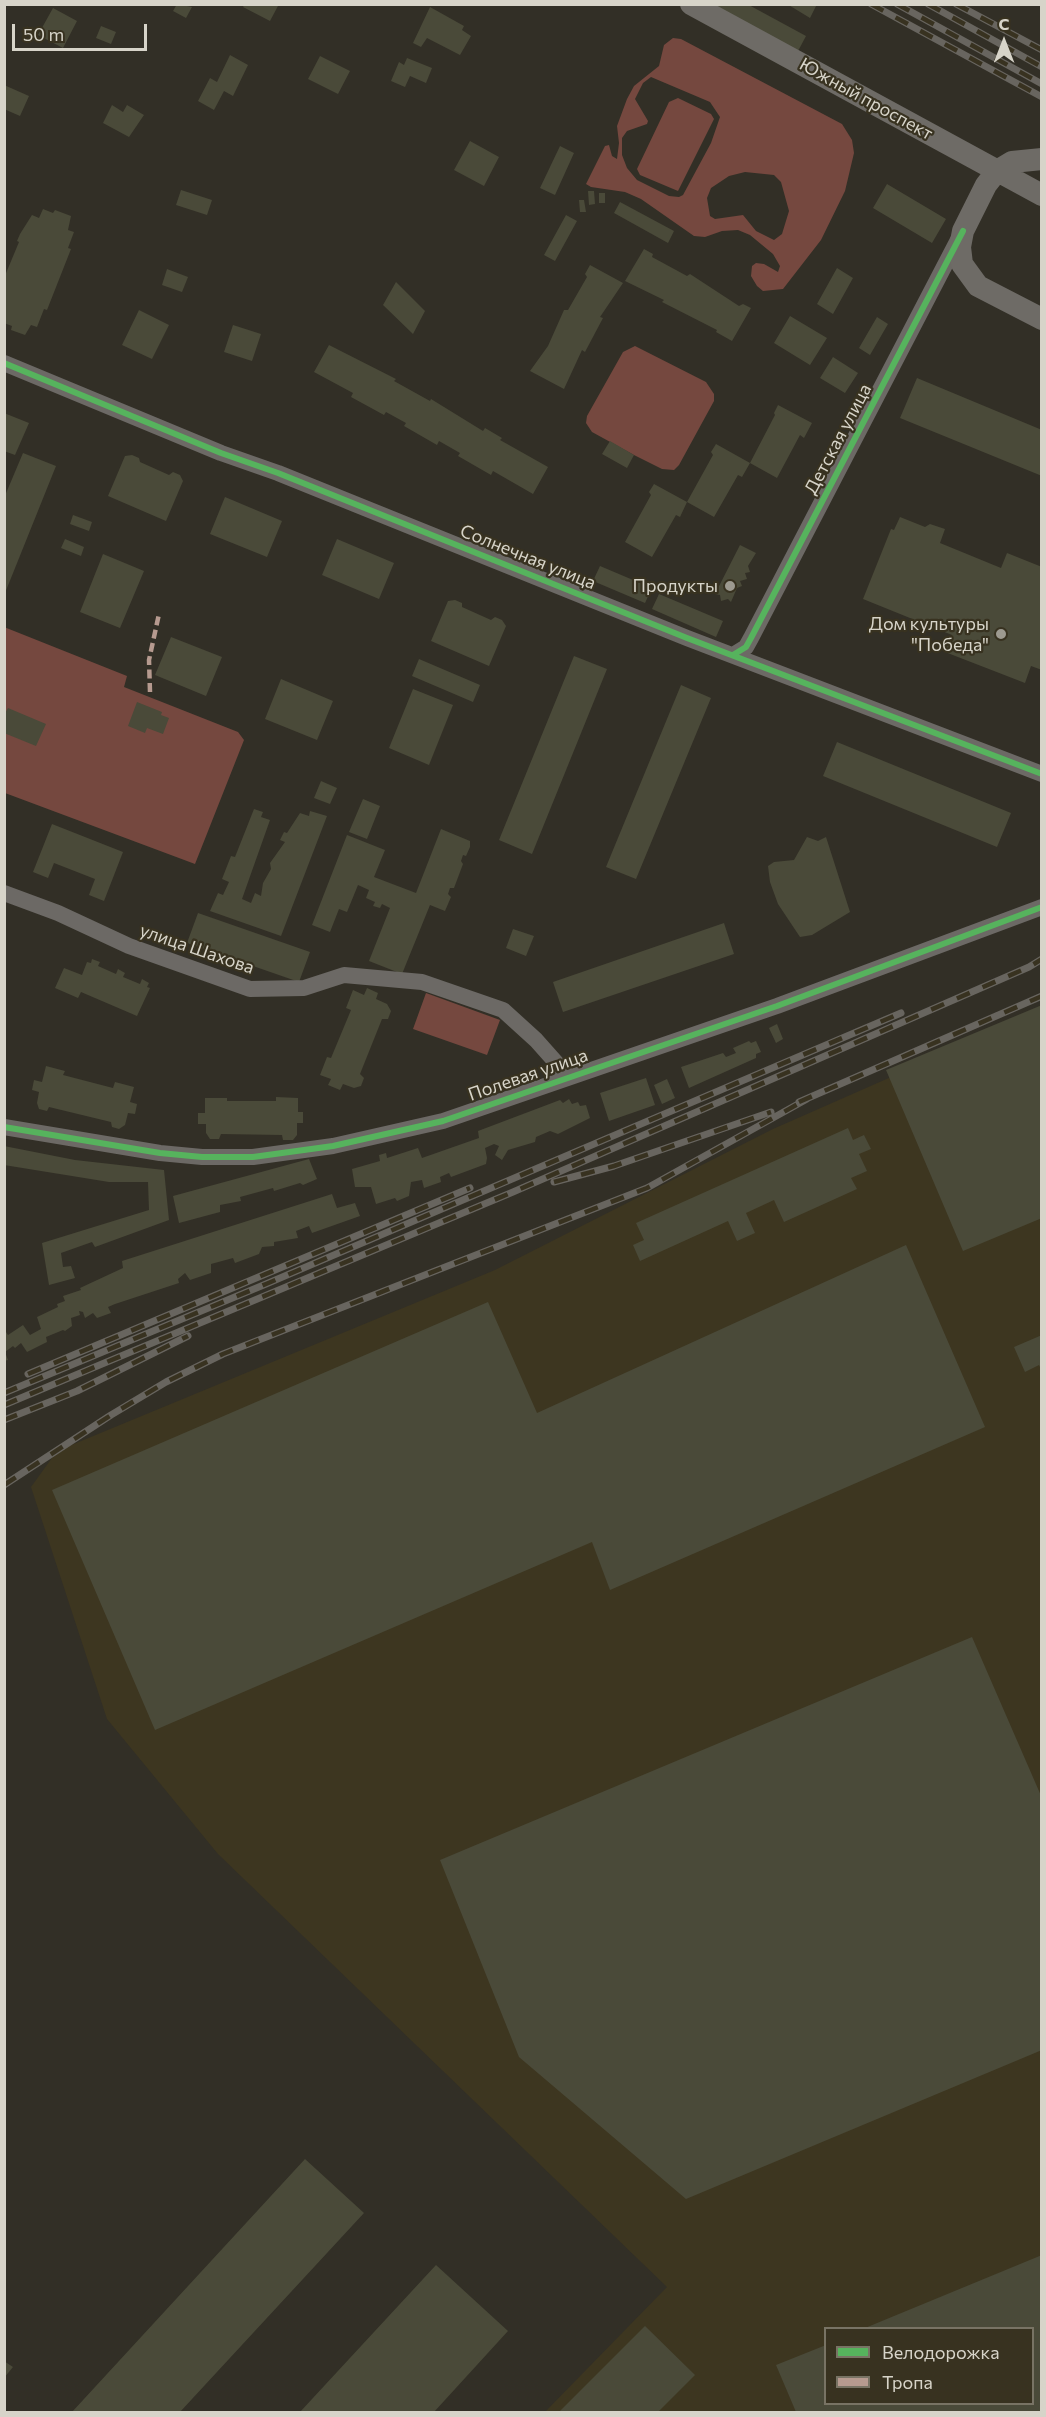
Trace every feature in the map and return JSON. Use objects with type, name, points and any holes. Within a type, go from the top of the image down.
[{"type":"main road","name":"Южный проспект","points":[[691,4],[1041,195]]},
{"type":"main road","points":[[1041,159],[1012,162],[997,171],[986,185],[963,231],[962,264],[969,277],[978,286],[1041,320]]},
{"type":"street","name":"Детская улица","points":[[733,655],[746,647],[963,231]]},
{"type":"street","name":"Солнечная улица","points":[[4,363],[221,453],[331,494],[733,655],[1041,774]]},
{"type":"street","name":"улица Шахова","points":[[4,893],[129,946],[250,989],[304,988],[344,975],[422,982],[503,1010],[536,1040],[568,1076]]},
{"type":"street","name":"Полевая улица","points":[[4,1127],[160,1153],[253,1157],[333,1146],[443,1121],[568,1076],[777,1006],[1041,907]]},
{"type":"shaded area","points":[[673,38],[681,39],[842,124],[852,140],[854,153],[845,191],[821,240],[783,289],[763,291],[757,286],[751,276],[752,266],[756,263],[764,264],[778,272],[780,266],[773,254],[750,235],[738,230],[722,231],[705,237],[694,236],[641,199],[625,192],[591,187],[586,184],[605,146],[609,145],[612,156],[617,159],[619,143],[617,126],[627,99],[634,86],[659,66],[664,45]],"holes":[[[651,77],[710,102],[720,117],[711,143],[683,195],[679,197],[669,196],[637,180],[627,168],[622,155],[622,138],[627,131],[647,124],[648,121],[635,99],[643,83]],[[745,172],[774,175],[781,182],[789,211],[782,234],[774,240],[756,231],[743,215],[715,219],[710,216],[707,198],[711,188],[729,176]]]},
{"type":"shaded area","points":[[678,98],[711,114],[714,119],[678,191],[640,175],[637,169],[669,102]]},
{"type":"shaded area","points":[[635,346],[706,382],[714,394],[714,401],[679,465],[674,470],[662,469],[634,455],[592,432],[586,423],[587,416],[623,352]]},
{"type":"shaded area","points":[[4,627],[127,676],[124,687],[238,732],[244,740],[195,864],[5,793]]},
{"type":"shaded area","points":[[426,993],[500,1020],[487,1055],[413,1029]]},
{"type":"shaded area","points":[[1041,1011],[1041,2412],[545,2412],[667,2287],[218,1854],[107,1719],[31,1487],[57,1451],[495,1270],[773,1129]]},
{"type":"building","points":[[177,4],[192,7],[186,18],[173,11]]},
{"type":"building","points":[[245,4],[279,4],[270,21],[243,7]]},
{"type":"building","points":[[706,4],[747,4],[806,36],[797,53]]},
{"type":"building","points":[[787,4],[817,4],[810,18]]},
{"type":"building","points":[[430,7],[464,26],[462,30],[471,36],[460,55],[427,38],[421,47],[413,43]]},
{"type":"building","points":[[53,8],[77,21],[63,48],[38,35]]},
{"type":"building","points":[[101,26],[116,32],[111,44],[96,38]]},
{"type":"building","points":[[230,55],[248,65],[233,96],[224,91],[214,110],[198,101],[210,78],[217,82]]},
{"type":"building","points":[[320,56],[350,71],[338,94],[308,79]]},
{"type":"building","points":[[407,58],[432,68],[426,83],[410,76],[405,87],[391,81],[399,62],[404,65]]},
{"type":"building","points":[[4,85],[29,96],[20,116],[4,109]]},
{"type":"building","points":[[112,105],[123,112],[127,105],[144,115],[129,137],[103,123]]},
{"type":"building","points":[[470,141],[499,157],[484,186],[454,170]]},
{"type":"building","points":[[560,146],[574,153],[555,195],[540,188]]},
{"type":"building","points":[[887,184],[946,219],[932,243],[873,208]]},
{"type":"building","points":[[181,190],[212,200],[207,215],[176,205]]},
{"type":"building","points":[[588,191],[594,191],[595,204],[589,205]]},
{"type":"building","points":[[599,193],[605,193],[605,203],[599,203]]},
{"type":"building","points":[[579,200],[584,200],[586,212],[580,212]]},
{"type":"building","points":[[620,202],[674,231],[668,243],[614,213]]},
{"type":"building","points":[[43,209],[53,213],[55,210],[71,216],[68,230],[74,232],[68,248],[71,249],[47,310],[44,309],[37,327],[31,325],[25,335],[11,330],[12,326],[4,323],[4,278],[20,234],[32,215],[39,218]]},
{"type":"building","points":[[566,215],[577,221],[555,261],[544,255]]},
{"type":"building","points":[[644,249],[653,254],[652,257],[687,276],[690,274],[739,306],[743,304],[751,308],[732,341],[716,332],[717,330],[662,302],[664,300],[625,281]]},
{"type":"building","points":[[590,265],[623,283],[600,317],[603,318],[585,352],[582,350],[564,389],[530,371],[548,346],[564,310],[568,310],[587,277],[585,274]]},
{"type":"building","points":[[837,268],[853,278],[833,314],[817,304]]},
{"type":"building","points":[[167,269],[188,277],[182,292],[162,285]]},
{"type":"building","points":[[396,282],[425,311],[413,334],[383,305]]},
{"type":"building","points":[[139,310],[169,325],[152,359],[122,345]]},
{"type":"building","points":[[790,316],[827,338],[810,365],[774,343]]},
{"type":"building","points":[[877,317],[888,324],[870,355],[859,348]]},
{"type":"building","points":[[233,325],[261,334],[252,361],[224,352]]},
{"type":"building","points":[[329,345],[396,379],[394,381],[430,401],[431,399],[483,431],[485,428],[502,438],[500,440],[548,467],[533,494],[493,471],[491,475],[458,456],[460,453],[439,441],[437,445],[404,426],[406,423],[386,412],[384,415],[351,397],[353,393],[314,372]]},
{"type":"building","points":[[833,357],[858,373],[845,393],[820,378]]},
{"type":"building","points":[[917,378],[1042,430],[1042,476],[900,418]]},
{"type":"building","points":[[778,405],[812,423],[804,438],[800,435],[777,478],[750,463]]},
{"type":"building","points":[[4,413],[29,423],[15,455],[4,451]]},
{"type":"building","points":[[610,441],[634,455],[627,468],[602,454]]},
{"type":"building","points":[[716,444],[750,463],[742,477],[738,475],[714,517],[687,502],[713,455],[711,452]]},
{"type":"building","points":[[23,453],[56,466],[5,593],[4,498]]},
{"type":"building","points":[[132,455],[139,458],[140,462],[169,475],[173,472],[180,475],[183,481],[166,521],[108,496],[125,456]]},
{"type":"building","points":[[654,484],[687,502],[680,517],[676,515],[652,557],[625,542],[651,495],[649,492]]},
{"type":"building","points":[[225,497],[282,521],[267,557],[210,534]]},
{"type":"building","points":[[73,515],[92,522],[89,531],[70,524]]},
{"type":"building","points":[[900,517],[925,527],[930,524],[945,529],[940,543],[1001,568],[1007,553],[1042,567],[1042,670],[1031,666],[1025,683],[945,652],[952,635],[863,599],[891,529],[894,530]]},
{"type":"building","points":[[65,539],[84,547],[81,556],[61,548]]},
{"type":"building","points":[[337,539],[394,563],[379,599],[322,575]]},
{"type":"building","points":[[740,545],[756,553],[748,566],[750,572],[745,573],[747,579],[740,581],[742,586],[737,588],[731,602],[728,599],[721,601],[720,595],[715,594]]},
{"type":"building","points":[[103,554],[144,571],[120,628],[80,612]]},
{"type":"building","points":[[600,566],[652,588],[645,603],[593,581]]},
{"type":"building","points":[[659,594],[723,621],[716,637],[652,609]]},
{"type":"building","points":[[455,600],[462,603],[462,607],[491,620],[495,617],[502,620],[506,626],[489,666],[431,641],[448,601]]},
{"type":"building","points":[[171,637],[222,657],[206,696],[155,675]]},
{"type":"building","points":[[574,656],[607,669],[532,854],[499,840]]},
{"type":"building","points":[[419,659],[480,685],[473,702],[412,676]]},
{"type":"building","points":[[281,679],[333,701],[317,740],[265,719]]},
{"type":"building","points":[[681,685],[711,698],[636,879],[606,867]]},
{"type":"building","points":[[413,689],[453,705],[429,765],[389,748]]},
{"type":"building","points":[[137,702],[162,712],[161,715],[169,718],[163,734],[147,728],[145,733],[128,726]]},
{"type":"building","points":[[8,708],[46,724],[36,746],[4,733],[4,715]]},
{"type":"building","points":[[837,742],[1011,813],[997,847],[823,776]]},
{"type":"building","points":[[321,781],[337,788],[330,804],[314,798]]},
{"type":"building","points":[[363,799],[380,806],[367,839],[349,832]]},
{"type":"building","points":[[254,809],[263,812],[261,817],[270,820],[242,899],[251,903],[255,893],[261,896],[263,883],[271,869],[270,863],[285,842],[280,840],[300,813],[309,816],[310,811],[327,816],[281,936],[210,911],[218,893],[223,895],[229,882],[222,879],[231,856],[235,857]]},
{"type":"building","points":[[52,824],[123,852],[104,901],[89,895],[95,879],[54,863],[48,878],[33,872]]},
{"type":"building","points":[[441,829],[470,841],[470,847],[466,856],[463,855],[461,861],[463,864],[454,888],[450,888],[448,894],[451,897],[445,911],[430,905],[402,974],[369,961],[390,908],[382,904],[380,908],[373,906],[375,902],[366,898],[369,890],[358,885],[347,912],[339,909],[330,932],[312,925],[347,835],[385,850],[374,877],[416,893]]},
{"type":"building","points":[[807,837],[818,841],[826,837],[850,912],[812,935],[800,937],[778,904],[770,882],[768,866],[774,862],[794,860]]},
{"type":"building","points":[[198,913],[310,952],[299,982],[187,943]]},
{"type":"building","points":[[724,923],[734,954],[563,1012],[553,982]]},
{"type":"building","points":[[513,929],[534,936],[526,956],[506,948]]},
{"type":"building","points":[[92,959],[100,962],[98,966],[116,974],[118,969],[125,973],[123,977],[140,984],[142,979],[149,983],[147,987],[150,988],[137,1016],[81,992],[78,998],[55,988],[64,968],[82,975],[87,962],[91,963]]},
{"type":"building","points":[[367,988],[378,993],[376,999],[387,1004],[391,1011],[388,1019],[382,1019],[360,1074],[364,1078],[361,1086],[354,1088],[343,1084],[340,1090],[328,1085],[331,1079],[320,1075],[327,1057],[331,1058],[351,1010],[346,1008],[353,990],[364,995]]},
{"type":"building","points":[[1042,1005],[1042,1218],[963,1251],[886,1070]]},
{"type":"building","points":[[777,1024],[783,1039],[776,1043],[769,1028]]},
{"type":"building","points":[[749,1041],[751,1043],[756,1041],[761,1052],[756,1054],[756,1058],[689,1088],[681,1067],[723,1053],[726,1057],[736,1053],[733,1048]]},
{"type":"building","points":[[46,1066],[65,1071],[63,1075],[113,1088],[115,1082],[134,1087],[130,1102],[137,1104],[135,1114],[128,1113],[125,1125],[119,1129],[112,1127],[111,1122],[49,1107],[47,1111],[39,1109],[37,1103],[39,1092],[32,1090],[34,1080],[42,1082]]},
{"type":"building","points":[[646,1078],[655,1105],[609,1121],[600,1093]]},
{"type":"building","points":[[667,1079],[675,1098],[662,1104],[654,1085]]},
{"type":"building","points":[[276,1097],[298,1098],[298,1112],[303,1112],[303,1123],[297,1123],[297,1135],[293,1140],[283,1140],[282,1135],[221,1134],[219,1139],[210,1139],[206,1133],[206,1124],[198,1124],[198,1113],[205,1113],[205,1098],[227,1098],[227,1101],[276,1101]]},
{"type":"building","points":[[569,1099],[572,1104],[578,1102],[580,1106],[586,1105],[590,1118],[558,1134],[550,1131],[536,1137],[535,1142],[508,1150],[502,1160],[495,1155],[499,1146],[494,1144],[485,1148],[486,1164],[451,1177],[449,1173],[440,1177],[441,1182],[424,1188],[422,1180],[411,1182],[409,1196],[397,1201],[395,1198],[376,1204],[371,1187],[355,1187],[352,1169],[380,1161],[379,1155],[386,1153],[387,1158],[418,1148],[422,1158],[479,1138],[478,1131],[560,1100],[563,1103]]},
{"type":"building","points":[[848,1128],[853,1140],[864,1135],[871,1149],[859,1154],[867,1171],[851,1178],[857,1189],[784,1222],[774,1200],[746,1213],[755,1233],[737,1241],[728,1221],[640,1261],[633,1245],[644,1240],[636,1223]]},
{"type":"building","points":[[4,1146],[75,1160],[164,1170],[169,1220],[95,1247],[92,1242],[61,1253],[63,1267],[71,1266],[75,1278],[49,1285],[42,1243],[149,1210],[148,1182],[109,1182],[4,1165]]},
{"type":"building","points":[[309,1159],[317,1179],[303,1185],[300,1183],[274,1191],[273,1188],[240,1197],[241,1201],[220,1205],[220,1212],[179,1223],[173,1196]]},
{"type":"building","points":[[332,1194],[337,1208],[355,1203],[360,1216],[312,1233],[309,1226],[296,1231],[298,1238],[274,1242],[274,1246],[262,1247],[259,1254],[235,1263],[233,1258],[211,1264],[211,1273],[190,1280],[185,1273],[178,1279],[179,1283],[115,1304],[108,1307],[111,1313],[97,1318],[93,1313],[85,1318],[83,1312],[79,1311],[80,1315],[71,1318],[72,1326],[65,1331],[46,1337],[47,1342],[27,1352],[21,1343],[15,1348],[13,1346],[5,1352],[8,1360],[4,1361],[4,1329],[8,1335],[23,1325],[30,1335],[41,1329],[37,1317],[58,1307],[57,1304],[65,1301],[63,1296],[81,1290],[80,1288],[123,1268],[122,1261]]},
{"type":"building","points":[[906,1245],[985,1427],[610,1590],[592,1542],[155,1730],[52,1490],[488,1302],[537,1413]]},
{"type":"building","points":[[1042,1335],[1042,1371],[1039,1365],[1025,1372],[1014,1347]]},
{"type":"building","points":[[972,1637],[1042,1798],[1042,2050],[686,2199],[519,2057],[440,1860]]},
{"type":"building","points":[[305,2159],[364,2213],[180,2412],[72,2412]]},
{"type":"building","points":[[1042,2255],[1042,2412],[796,2412],[776,2365],[824,2346],[824,2405],[1034,2405],[1034,2327],[867,2327]]},
{"type":"building","points":[[436,2265],[508,2331],[434,2412],[300,2412]]},
{"type":"building","points":[[645,2326],[695,2375],[658,2412],[559,2412]]},
{"type":"building","points":[[4,2361],[13,2367],[4,2378]]},
{"type":"railway","points":[[871,4],[1042,97]]},
{"type":"railway","points":[[897,4],[1042,84]]},
{"type":"railway","points":[[928,4],[1042,67]]},
{"type":"railway","points":[[956,4],[1042,50]]},
{"type":"railway","points":[[4,1405],[513,1192],[1029,967],[1042,959]]},
{"type":"railway","points":[[799,1102],[1042,996]]},
{"type":"railway","points":[[4,1393],[266,1284],[901,1013]]},
{"type":"railway","points":[[4,1485],[166,1382],[223,1354],[647,1188],[807,1099]]},
{"type":"railway","points":[[554,1182],[614,1166],[771,1112]]},
{"type":"railway","points":[[28,1374],[470,1188]]},
{"type":"railway","points":[[4,1420],[77,1391],[188,1336]]},
{"type":"marked path","points":[[150,692],[149,660],[159,614]]},
{"type":"cycle path","points":[[733,655],[746,647],[751,638],[963,231]]},
{"type":"cycle path","points":[[4,363],[221,453],[278,473],[687,638],[1042,774]]},
{"type":"cycle path","points":[[4,1127],[160,1153],[202,1157],[253,1157],[333,1146],[443,1121],[777,1006],[1042,907]]},
{"type":"place","name":"Продукты","points":[[730,586]]},
{"type":"place","name":"Дом культуры \"Победа\"","points":[[1001,634]]}]
